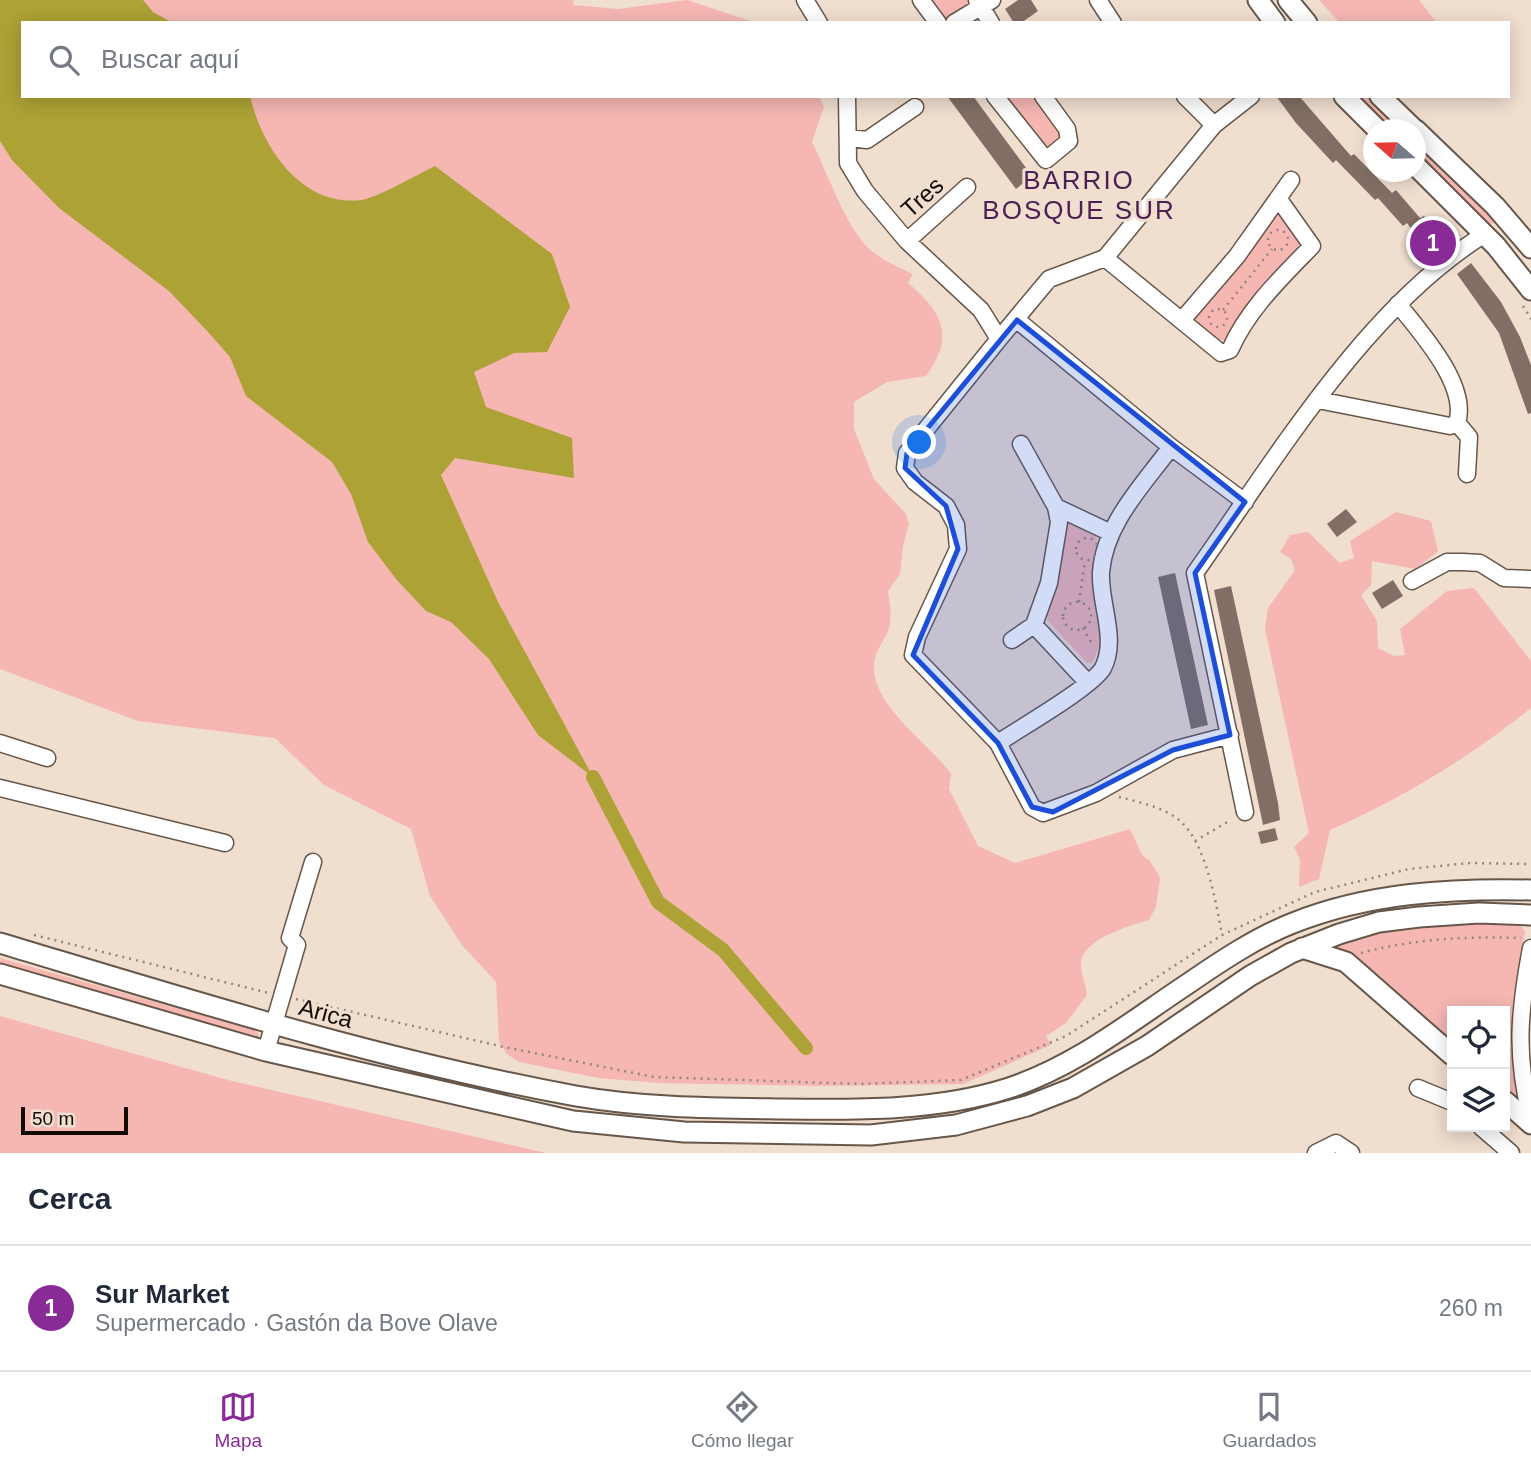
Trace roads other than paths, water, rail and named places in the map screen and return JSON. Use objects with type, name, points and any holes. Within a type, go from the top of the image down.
[{"type":"main road","points":[[1258,0],[1274,21]]},
{"type":"main road","points":[[1289,0],[1305,21]]},
{"type":"main road","points":[[1346,98],[1367,119]]},
{"type":"main road","points":[[1382,98],[1404,119]]},
{"type":"main road","points":[[1426,140],[1495,206],[1531,248]]},
{"type":"main road","points":[[1426,176],[1485,234],[1531,290]]},
{"type":"main road","points":[[1485,234],[1502,229],[1531,263]]},
{"type":"main road","name":"Arica","points":[[0,943],[274,1025],[578,1097],[646,1103],[803,1109],[916,1106],[1002,1090],[1063,1066],[1112,1037],[1190,982],[1289,924],[1352,903],[1410,894],[1531,890]]},
{"type":"main road","name":"Arica","points":[[0,974],[266,1051],[573,1121],[639,1129],[871,1135],[923,1131],[1027,1106],[1073,1088],[1147,1045],[1250,976],[1302,948],[1379,922],[1479,913],[1531,915]]},
{"type":"main road","points":[[1302,948],[1346,962],[1447,1051]]},
{"type":"main road","points":[[1510,1105],[1531,1121]]},
{"type":"street","points":[[805,0],[818,21]]},
{"type":"street","points":[[921,0],[937,21]]},
{"type":"street","points":[[1098,0],[1112,21]]},
{"type":"street","points":[[957,21],[983,2],[990,21]]},
{"type":"street","points":[[847,98],[848,163],[865,191],[907,241],[981,310],[999,339]]},
{"type":"street","points":[[997,98],[1046,160],[1069,141],[1067,129],[1044,98]]},
{"type":"street","points":[[1187,98],[1214,125]]},
{"type":"street","points":[[1230,735],[1173,750],[1096,793],[1053,812],[1043,813],[1032,807],[998,743],[914,654],[917,637],[958,550],[956,525],[946,506],[915,482],[905,468],[907,453],[1049,279],[1105,258],[1214,125],[1248,98]]},
{"type":"street","points":[[849,138],[867,140],[915,107]]},
{"type":"street","points":[[1183,319],[1237,256],[1291,180]]},
{"type":"street","name":"Tres","points":[[907,241],[967,187]]},
{"type":"street","points":[[1105,258],[1183,319],[1221,353],[1230,351],[1238,331],[1269,289],[1312,246],[1278,198]]},
{"type":"street","points":[[1245,812],[1195,573],[1318,400],[1362,343],[1398,304],[1485,234]]},
{"type":"street","points":[[1398,304],[1448,372],[1457,393],[1457,423],[1469,437],[1467,474]]},
{"type":"street","points":[[1017,320],[1171,447],[1245,502]]},
{"type":"street","points":[[1318,400],[1450,426],[1457,423]]},
{"type":"street","points":[[1012,640],[1034,625],[1049,583],[1059,522],[1056,508],[1021,444]]},
{"type":"street","points":[[998,743],[1088,683],[1102,668],[1108,647],[1101,573],[1109,532],[1171,447]]},
{"type":"street","points":[[1056,508],[1109,532]]},
{"type":"street","points":[[1412,581],[1447,562],[1480,563],[1504,578],[1531,579]]},
{"type":"street","points":[[1034,625],[1088,683]]},
{"type":"street","points":[[0,743],[47,758]]},
{"type":"street","points":[[0,788],[225,843]]},
{"type":"street","points":[[266,1051],[297,945],[289,938],[313,862]]},
{"type":"street","points":[[1527,943],[1518,1028],[1521,1081],[1531,1121]]},
{"type":"street","points":[[1063,1066],[1073,1088]]},
{"type":"street","points":[[1418,1088],[1447,1100]]},
{"type":"street","points":[[1487,1132],[1511,1153]]},
{"type":"street","points":[[1316,1153],[1336,1143],[1351,1153]]},
{"type":"waterway","points":[[593,777],[658,902],[723,950],[806,1048]]},
{"type":"place","name":"Sur Market","points":[[1433,243]]},
{"type":"district","name":"BARRIO BOSQUE SUR","points":[[1079,195]]}]
